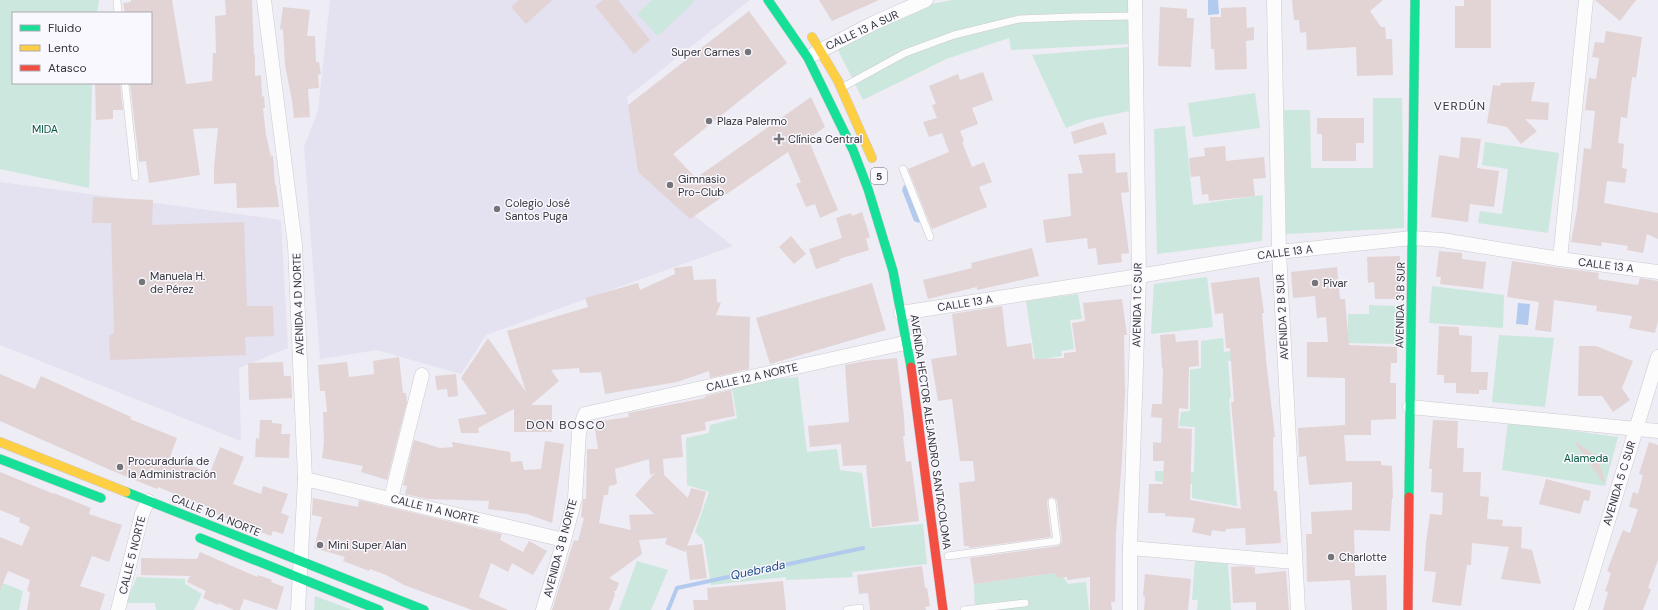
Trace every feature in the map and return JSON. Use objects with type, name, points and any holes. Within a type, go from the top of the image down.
[{"type":"main road","name":"AVENIDA HECTOR ALEJANDRO SANTACOLOMA","points":[[768,0],[808,58],[850,143],[868,189],[893,271],[911,312],[917,342],[943,610]]},
{"type":"main road","name":"AVENIDA 3 B SUR","points":[[1408,610],[1415,0]]},
{"type":"main road","name":"5","points":[[808,31],[821,49],[841,88],[875,165]]},
{"type":"main road","name":"CALLE 10 A NORTE","points":[[0,442],[424,610]]},
{"type":"main road","points":[[0,459],[108,501]]},
{"type":"main road","points":[[193,535],[378,610]]},
{"type":"street","name":"AVENIDA 4 D NORTE","points":[[264,0],[295,245],[305,479],[298,610]]},
{"type":"street","name":"CALLE 13 A SUR","points":[[808,58],[821,49],[926,0]]},
{"type":"street","name":"AVENIDA 1 C SUR","points":[[1130,610],[1130,548],[1139,276],[1135,0]]},
{"type":"street","name":"AVENIDA 2 B SUR","points":[[1274,0],[1278,252],[1298,610]]},
{"type":"street","points":[[1560,259],[1586,0]]},
{"type":"street","name":"CALLE 13 A","points":[[911,312],[1139,276],[1278,252],[1412,238],[1442,240],[1560,259],[1658,272]]},
{"type":"street","name":"CALLE 12 A NORTE","points":[[585,414],[917,342]]},
{"type":"street","name":"AVENIDA 5 C SUR","points":[[1581,610],[1658,357]]},
{"type":"street","points":[[391,498],[422,375]]},
{"type":"street","points":[[1410,407],[1658,431]]},
{"type":"street","name":"AVENIDA 3 B NORTE","points":[[543,610],[575,498],[579,432],[585,414]]},
{"type":"street","name":"CALLE 11 A NORTE","points":[[305,479],[391,498],[564,540]]},
{"type":"street","name":"CALLE 5 NORTE","points":[[118,610],[143,514],[148,501]]},
{"type":"street","points":[[1130,548],[1295,562]]},
{"type":"lane","points":[[117,0],[118,12]]},
{"type":"lane","points":[[841,88],[905,53],[954,34],[1019,19],[1135,16]]},
{"type":"lane","points":[[125,84],[135,178]]},
{"type":"lane","points":[[903,170],[930,236]]},
{"type":"lane","points":[[948,556],[1057,541],[1052,502]]},
{"type":"lane","points":[[964,610],[1025,603]]},
{"type":"lane","points":[[847,610],[860,608]]},
{"type":"shaded area","name":"Colegio José Santos Puga","points":[[330,0],[750,0],[627,97],[638,172],[733,246],[486,335],[461,374],[377,350],[320,359],[304,147],[318,111]]},
{"type":"shaded area","name":"Manuela H. de Pérez","points":[[0,182],[281,220],[288,348],[239,368],[241,441],[0,345]]},
{"type":"green space","name":"MIDA","points":[[0,0],[99,0],[97,12],[12,12],[12,84],[92,84],[89,188],[0,169]]},
{"type":"green space","points":[[652,0],[693,0],[694,2],[658,36],[637,14]]},
{"type":"green space","points":[[952,0],[1128,0],[1128,44],[1011,50],[1009,38],[946,59],[863,100],[836,46],[932,4]]},
{"type":"green space","points":[[1129,47],[1129,111],[1086,120],[1066,128],[1032,55]]},
{"type":"green space","points":[[1255,93],[1260,128],[1193,137],[1188,103]]},
{"type":"green space","points":[[1373,98],[1402,98],[1404,228],[1286,234],[1284,110],[1310,110],[1311,168],[1373,168]]},
{"type":"green space","points":[[1185,126],[1193,205],[1263,195],[1262,241],[1157,254],[1154,129]]},
{"type":"green space","points":[[1485,142],[1559,153],[1548,233],[1478,223],[1480,211],[1502,214],[1508,169],[1482,165]]},
{"type":"green space","points":[[1207,277],[1213,327],[1151,334],[1154,284]]},
{"type":"green space","points":[[1432,286],[1504,295],[1503,328],[1429,323]]},
{"type":"green space","points":[[1078,294],[1082,319],[1070,320],[1074,349],[1061,351],[1062,356],[1035,360],[1026,301]]},
{"type":"green space","points":[[1369,305],[1399,306],[1399,344],[1348,343],[1348,314],[1369,314]]},
{"type":"green space","points":[[1499,335],[1554,338],[1545,407],[1492,402]]},
{"type":"green space","points":[[1223,338],[1224,352],[1265,347],[1266,357],[1228,361],[1231,398],[1229,398],[1237,506],[1192,498],[1192,484],[1155,481],[1155,471],[1194,472],[1195,427],[1179,426],[1181,412],[1190,411],[1190,370],[1201,368],[1201,341]]},
{"type":"green space","points":[[798,377],[807,452],[837,449],[840,470],[862,473],[870,528],[923,524],[927,564],[852,572],[853,577],[786,580],[786,577],[711,585],[704,541],[695,532],[709,492],[687,485],[686,438],[709,433],[710,425],[737,418],[731,383]]},
{"type":"green space","name":"Alameda","points":[[1508,422],[1618,437],[1605,486],[1502,470]]},
{"type":"green space","points":[[1195,560],[1228,564],[1231,610],[1197,610],[1198,600],[1192,600]]},
{"type":"green space","points":[[637,561],[668,570],[651,610],[619,610]]},
{"type":"green space","points":[[1056,573],[1057,578],[1063,577],[1068,584],[1086,582],[1089,610],[975,610],[974,584]]},
{"type":"green space","points":[[137,577],[185,579],[185,584],[202,594],[194,610],[156,610],[155,603],[126,603]]},
{"type":"green space","points":[[0,582],[23,591],[19,610],[0,610]]},
{"type":"green space","points":[[315,596],[352,610],[314,610]]},
{"type":"water","points":[[1208,0],[1218,0],[1219,14],[1208,15]]},
{"type":"water","points":[[904,185],[908,186],[921,219],[919,223],[914,221],[902,190]]},
{"type":"water","points":[[1518,303],[1530,304],[1528,325],[1516,324]]},
{"type":"building","points":[[131,0],[172,0],[186,84],[212,81],[213,53],[216,53],[215,16],[226,15],[225,0],[252,0],[255,76],[261,75],[262,97],[264,96],[265,108],[263,108],[266,135],[271,156],[273,156],[275,185],[279,207],[237,208],[236,183],[214,184],[214,167],[218,128],[193,129],[200,175],[149,183],[146,161],[139,162],[130,84],[152,84],[152,12],[125,12],[123,3],[131,2]]},
{"type":"building","points":[[519,0],[552,0],[526,24],[511,7]]},
{"type":"building","points":[[603,0],[618,0],[650,40],[634,54],[595,6]]},
{"type":"building","points":[[819,0],[879,0],[832,21]]},
{"type":"building","points":[[1292,0],[1383,0],[1370,11],[1381,27],[1385,27],[1386,39],[1392,39],[1393,75],[1357,76],[1356,47],[1307,50],[1306,32],[1300,33],[1299,20],[1294,20]]},
{"type":"building","points":[[1464,0],[1491,0],[1491,48],[1455,48],[1455,6],[1464,6]]},
{"type":"building","points":[[1595,0],[1636,0],[1620,21]]},
{"type":"building","points":[[283,7],[310,10],[307,36],[315,36],[316,62],[319,62],[321,74],[318,75],[319,88],[308,89],[310,117],[294,118],[285,65],[283,30],[280,29]]},
{"type":"building","points":[[1160,7],[1187,9],[1187,18],[1194,18],[1191,67],[1158,66]]},
{"type":"building","points":[[1246,7],[1247,28],[1254,27],[1254,40],[1246,41],[1247,69],[1215,70],[1214,49],[1211,49],[1210,17],[1221,17],[1221,8]]},
{"type":"building","points":[[749,11],[787,63],[673,154],[696,178],[811,97],[825,127],[808,139],[838,210],[820,218],[815,204],[806,207],[796,184],[801,182],[788,152],[690,219],[638,172],[628,105]]},
{"type":"building","points":[[1606,31],[1642,37],[1636,78],[1632,77],[1627,118],[1621,117],[1618,143],[1624,144],[1622,168],[1627,169],[1625,183],[1607,181],[1604,203],[1658,213],[1658,239],[1647,234],[1643,253],[1627,250],[1628,246],[1602,242],[1601,246],[1571,242],[1577,210],[1584,148],[1591,149],[1595,111],[1585,110],[1589,78],[1596,79],[1599,58],[1592,57],[1595,42],[1604,43]]},
{"type":"building","points":[[983,72],[993,100],[972,108],[978,124],[960,131],[964,141],[962,142],[972,167],[984,162],[992,182],[979,187],[987,207],[932,229],[908,169],[949,152],[942,133],[929,137],[923,122],[937,118],[932,105],[936,104],[929,86],[958,74],[960,80]]},
{"type":"building","points":[[1535,82],[1531,101],[1549,103],[1548,120],[1525,119],[1537,131],[1521,144],[1507,127],[1487,123],[1493,85],[1500,86],[1501,83]]},
{"type":"building","points":[[95,84],[120,84],[123,110],[113,110],[113,119],[96,120]]},
{"type":"building","points":[[1317,118],[1364,118],[1364,143],[1356,143],[1356,161],[1322,161],[1322,134],[1317,134]]},
{"type":"building","points":[[1103,122],[1107,134],[1074,144],[1071,132]]},
{"type":"building","points":[[1461,137],[1481,139],[1477,168],[1499,171],[1494,207],[1470,204],[1468,222],[1431,217],[1439,155],[1459,158]]},
{"type":"building","points":[[1225,146],[1226,161],[1264,157],[1266,178],[1253,179],[1255,196],[1209,201],[1208,194],[1202,195],[1200,176],[1191,177],[1189,158],[1205,156],[1204,148]]},
{"type":"building","points":[[1115,153],[1116,173],[1127,172],[1129,192],[1121,193],[1129,253],[1121,254],[1122,262],[1098,265],[1096,248],[1088,249],[1087,238],[1046,243],[1043,220],[1071,216],[1068,174],[1083,173],[1078,155]]},
{"type":"building","points":[[93,197],[153,200],[152,225],[244,222],[247,306],[273,306],[274,336],[245,337],[246,355],[110,360],[109,336],[114,333],[111,223],[92,223]]},
{"type":"building","points":[[862,212],[870,237],[866,239],[869,250],[839,259],[840,261],[816,269],[809,249],[842,238],[836,218],[851,213],[852,216]]},
{"type":"building","points":[[791,236],[806,254],[794,264],[779,247]]},
{"type":"building","points":[[1032,248],[1039,276],[977,290],[977,287],[928,299],[923,280],[972,268],[971,263]]},
{"type":"building","points":[[1439,251],[1462,253],[1462,259],[1486,262],[1483,289],[1440,284],[1441,277],[1436,277]]},
{"type":"building","points":[[1400,256],[1400,299],[1375,299],[1374,282],[1368,283],[1367,257]]},
{"type":"building","points":[[1512,261],[1599,273],[1598,279],[1638,285],[1640,278],[1658,281],[1658,321],[1655,333],[1629,328],[1632,316],[1596,311],[1597,306],[1554,300],[1551,332],[1535,330],[1539,302],[1507,297]]},
{"type":"building","points":[[692,266],[694,280],[716,279],[717,302],[721,303],[716,315],[750,317],[749,369],[710,378],[709,371],[677,382],[605,394],[601,372],[580,373],[579,368],[551,370],[559,381],[531,405],[552,405],[552,432],[514,432],[514,409],[478,428],[479,433],[461,433],[458,419],[487,414],[461,378],[488,338],[526,392],[507,331],[588,307],[585,298],[638,283],[640,290],[675,274],[674,268]]},
{"type":"building","points":[[1337,267],[1340,299],[1345,299],[1349,345],[1397,347],[1397,363],[1391,363],[1390,383],[1396,383],[1396,419],[1371,420],[1371,435],[1344,435],[1346,461],[1381,461],[1381,465],[1392,466],[1393,498],[1390,531],[1354,530],[1355,576],[1386,575],[1387,610],[1352,610],[1350,580],[1307,582],[1306,534],[1312,534],[1311,512],[1352,510],[1352,482],[1309,485],[1306,456],[1299,457],[1298,428],[1345,425],[1345,378],[1307,377],[1307,342],[1328,342],[1326,317],[1317,318],[1315,296],[1293,298],[1291,272]]},
{"type":"building","points":[[1259,277],[1264,313],[1262,313],[1266,360],[1275,437],[1273,437],[1274,491],[1277,491],[1281,543],[1246,545],[1245,528],[1226,529],[1225,532],[1212,530],[1211,536],[1192,532],[1195,518],[1165,516],[1165,513],[1148,513],[1149,484],[1163,484],[1164,461],[1153,461],[1153,442],[1161,443],[1162,418],[1151,417],[1152,404],[1162,404],[1163,368],[1160,335],[1175,334],[1176,342],[1198,340],[1199,366],[1189,367],[1188,409],[1179,408],[1178,428],[1192,429],[1190,500],[1241,509],[1231,402],[1234,402],[1230,348],[1226,348],[1223,313],[1215,314],[1211,283]]},
{"type":"building","points":[[872,283],[886,330],[770,364],[756,318]]},
{"type":"building","points":[[1122,299],[1127,335],[1124,335],[1125,393],[1122,461],[1116,533],[1115,602],[1111,602],[1112,610],[1090,610],[1090,577],[1067,580],[1067,577],[1057,578],[1056,573],[974,584],[970,558],[1058,546],[1062,540],[1057,501],[1052,497],[1049,498],[1047,502],[1051,537],[969,548],[969,546],[964,546],[959,483],[975,481],[973,461],[960,461],[952,399],[938,401],[931,359],[957,355],[952,314],[1002,306],[1007,347],[1031,343],[1033,359],[1064,358],[1064,353],[1076,352],[1072,323],[1085,321],[1083,303]]},
{"type":"building","points":[[1439,326],[1459,327],[1459,335],[1472,336],[1471,372],[1488,372],[1487,390],[1479,390],[1479,394],[1456,393],[1456,383],[1444,383],[1444,375],[1437,375]]},
{"type":"building","points":[[1579,346],[1596,346],[1633,361],[1622,388],[1630,400],[1613,412],[1602,396],[1578,396]]},
{"type":"building","points":[[399,357],[403,393],[406,393],[407,402],[387,480],[361,472],[363,466],[322,458],[324,442],[323,412],[327,412],[325,391],[320,391],[318,365],[347,362],[349,377],[374,374],[373,361]]},
{"type":"building","points":[[897,358],[904,416],[905,436],[903,436],[906,462],[911,461],[919,521],[872,527],[866,465],[843,466],[841,444],[810,447],[808,426],[849,422],[845,365],[865,361]]},
{"type":"building","points":[[283,362],[284,376],[291,376],[292,398],[249,400],[248,363]]},
{"type":"building","points":[[0,374],[35,389],[41,376],[131,417],[130,419],[177,438],[170,457],[210,473],[220,447],[244,457],[233,484],[261,494],[263,486],[288,494],[281,513],[289,516],[283,534],[273,531],[271,536],[206,510],[207,507],[198,503],[158,487],[157,489],[108,469],[0,421]]},
{"type":"building","points":[[456,374],[458,396],[448,397],[447,389],[437,390],[435,376]]},
{"type":"building","points":[[731,390],[735,416],[705,422],[706,430],[681,435],[683,457],[663,459],[664,475],[688,498],[691,488],[706,492],[701,511],[687,546],[702,544],[707,578],[690,580],[686,549],[685,552],[665,544],[667,538],[639,540],[642,554],[609,578],[619,583],[616,591],[614,591],[615,595],[609,610],[552,610],[574,540],[578,541],[584,518],[581,517],[583,499],[586,499],[587,449],[598,449],[594,422],[629,417],[628,413],[705,398],[705,396]],"holes":[[[649,459],[650,475],[655,473],[635,495],[654,514],[629,515],[631,530],[599,523],[604,495],[608,495],[609,486],[617,484],[615,469]]]},
{"type":"building","points":[[260,420],[272,420],[272,423],[282,424],[281,434],[290,434],[289,458],[255,457],[256,438],[259,439]]},
{"type":"building","points":[[1433,420],[1458,421],[1457,448],[1464,448],[1463,472],[1481,472],[1480,496],[1489,497],[1487,519],[1503,520],[1502,526],[1522,527],[1521,548],[1532,550],[1541,584],[1501,579],[1509,547],[1472,543],[1471,565],[1467,565],[1461,606],[1432,602],[1436,572],[1424,571],[1426,542],[1430,514],[1442,515],[1443,493],[1431,492],[1432,469],[1429,469]]},
{"type":"building","points":[[414,440],[440,448],[453,447],[452,442],[510,452],[511,462],[522,461],[524,470],[541,469],[545,441],[564,444],[552,523],[527,514],[488,509],[489,501],[427,499],[405,494],[407,486],[403,485]]},
{"type":"building","points":[[1576,442],[1597,457],[1605,481],[1603,482],[1575,443]]},
{"type":"building","points":[[1649,442],[1658,445],[1658,560],[1648,588],[1651,589],[1643,610],[1603,610],[1608,592],[1605,591],[1611,573],[1607,571],[1623,530],[1630,533],[1638,509],[1629,507],[1633,492],[1638,494],[1643,475],[1639,474]]},
{"type":"building","points":[[0,472],[91,508],[89,514],[122,525],[109,562],[92,556],[80,586],[105,594],[100,610],[27,610],[30,592],[27,591],[30,580],[8,571],[0,590],[0,537],[22,546],[30,527],[19,522],[20,518],[0,510]]},
{"type":"building","points":[[1546,479],[1591,491],[1589,501],[1584,500],[1580,514],[1539,504]]},
{"type":"building","points":[[313,498],[358,507],[359,500],[502,534],[500,540],[523,552],[529,541],[547,551],[533,575],[512,563],[508,572],[491,563],[479,597],[508,610],[472,610],[404,585],[386,575],[370,569],[369,571],[343,561],[345,557],[314,548],[322,517],[312,515]]},
{"type":"building","points":[[200,552],[257,577],[258,575],[272,580],[271,582],[284,587],[277,610],[244,599],[240,610],[234,610],[218,603],[218,605],[203,598],[206,591],[187,582],[190,576],[141,575],[141,558],[197,559]]},
{"type":"building","points":[[922,566],[925,588],[927,588],[930,606],[925,607],[926,610],[870,610],[868,593],[859,594],[857,575]]},
{"type":"building","points":[[1231,567],[1255,567],[1255,574],[1286,571],[1289,610],[1256,610],[1256,602],[1233,603]]},
{"type":"building","points":[[1145,574],[1191,579],[1188,610],[1144,610],[1145,597],[1143,596]]},
{"type":"building","points":[[783,581],[786,610],[694,610],[693,600],[708,600],[707,588]]},
{"type":"waterway","name":"Quebrada","points":[[668,610],[677,588],[863,548]]},
{"type":"traffic: fast","points":[[768,0],[808,58],[853,150],[868,189],[893,271],[911,367]]},
{"type":"traffic: fast","points":[[1409,497],[1415,0]]},
{"type":"traffic: fast","points":[[0,459],[101,498]]},
{"type":"traffic: fast","points":[[126,492],[424,610]]},
{"type":"traffic: fast","points":[[200,538],[379,610]]},
{"type":"traffic: slow","points":[[812,37],[838,81],[872,158]]},
{"type":"traffic: slow","points":[[0,442],[126,492]]},
{"type":"traffic: jam","points":[[911,367],[943,610]]},
{"type":"traffic: jam","points":[[1408,610],[1409,497]]},
{"type":"place","name":"Super Carnes","points":[[748,52]]},
{"type":"place","name":"Plaza Palermo","points":[[709,121]]},
{"type":"place","name":"Clínica Central","points":[[779,139]]},
{"type":"place","name":"Gimnasio Pro-Club","points":[[670,185]]},
{"type":"place","name":"Colegio José Santos Puga","points":[[497,209]]},
{"type":"place","name":"Manuela H. de Pérez","points":[[142,282]]},
{"type":"place","name":"Pivar","points":[[1315,283]]},
{"type":"place","name":"Procuraduría de la Administración","points":[[120,467]]},
{"type":"place","name":"Mini Super Alan","points":[[320,545]]},
{"type":"place","name":"Charlotte","points":[[1331,557]]},
{"type":"district","name":"VERDÚN","points":[[1460,106]]},
{"type":"district","name":"DON BOSCO","points":[[566,425]]}]
